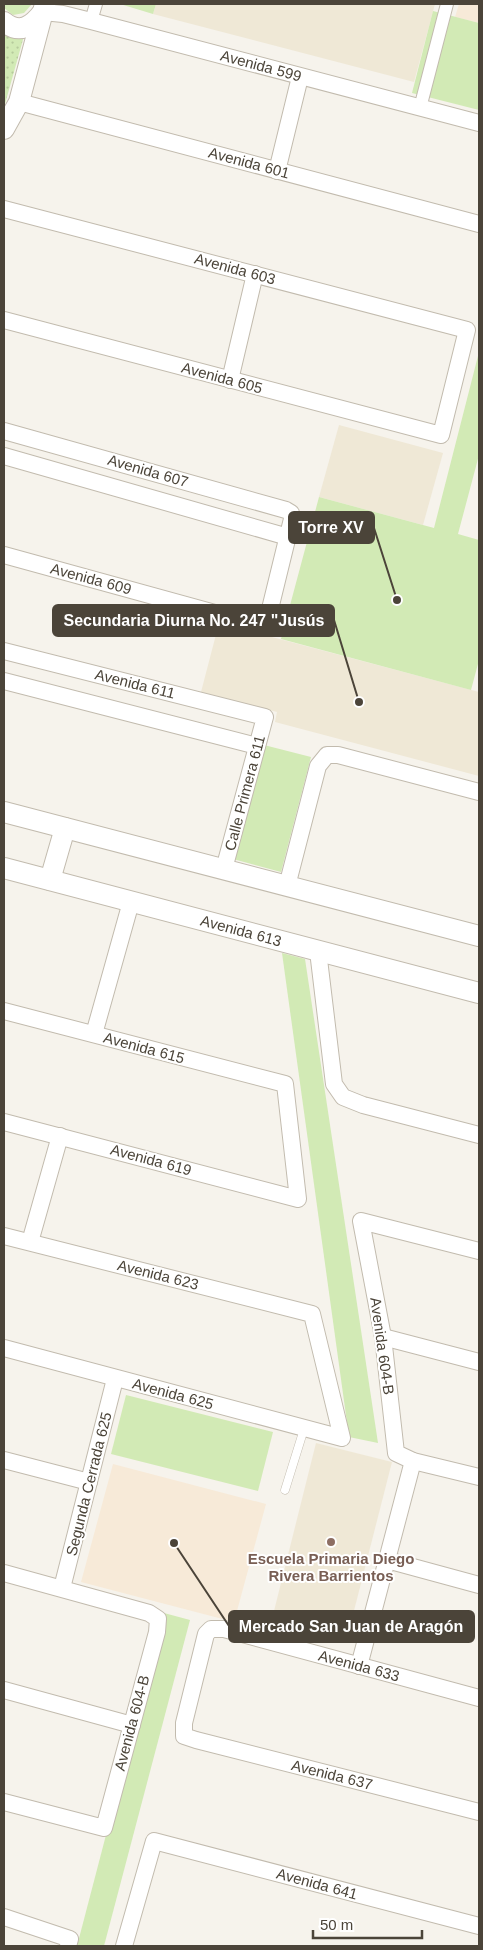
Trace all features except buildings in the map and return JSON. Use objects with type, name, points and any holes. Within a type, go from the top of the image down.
[{"type":"street","points":[[91,21],[96,4]]},
{"type":"street","points":[[420,108],[447,4]]},
{"type":"street","points":[[4,22],[16,28],[25,28],[33,25],[44,8]]},
{"type":"street","points":[[4,125],[19,102],[44,8]]},
{"type":"street","name":"Avenida 599","points":[[44,8],[479,123]]},
{"type":"street","points":[[277,170],[300,77]]},
{"type":"street","name":"Avenida 601","points":[[19,102],[479,224]]},
{"type":"street","name":"Avenida 603","points":[[4,209],[467,330],[441,435]]},
{"type":"street","points":[[230,380],[255,274]]},
{"type":"street","name":"Avenida 605","points":[[4,320],[441,435]]},
{"type":"street","name":"Avenida 607","points":[[4,430],[276,507],[291,513],[288,537],[4,456]]},
{"type":"street","name":"Avenida 609","points":[[4,555],[255,624],[265,620],[270,609],[288,537]]},
{"type":"street","name":"Avenida 611","points":[[4,651],[265,717]]},
{"type":"street","name":"Avenida 611","points":[[4,681],[257,746]]},
{"type":"street","name":"Calle Primera 611","points":[[224,869],[265,717]]},
{"type":"street","points":[[287,886],[318,766],[327,755],[338,755],[479,792]]},
{"type":"street","points":[[4,812],[479,936]]},
{"type":"street","points":[[50,880],[65,828]]},
{"type":"street","name":"Avenida 613","points":[[4,868],[479,993]]},
{"type":"street","points":[[94,1034],[132,902]]},
{"type":"street","points":[[318,951],[334,1084],[343,1097],[363,1105],[479,1136]]},
{"type":"street","name":"Avenida 615","points":[[4,1011],[285,1084],[298,1199]]},
{"type":"street","name":"Avenida 619","points":[[4,1122],[298,1199]]},
{"type":"street","points":[[30,1242],[60,1136]]},
{"type":"street","name":"Avenida 604-B","points":[[412,1461],[396,1453],[383,1337],[360,1221],[479,1251]]},
{"type":"street","name":"Avenida 623","points":[[4,1236],[312,1314],[342,1438]]},
{"type":"street","points":[[383,1337],[479,1362]]},
{"type":"street","name":"Avenida 625","points":[[4,1348],[342,1438]]},
{"type":"street","name":"Segunda Cerrada 625","points":[[62,1588],[115,1379]]},
{"type":"street","points":[[4,1460],[89,1482]]},
{"type":"street","points":[[359,1666],[412,1461],[479,1477]]},
{"type":"street","points":[[387,1560],[479,1586]]},
{"type":"street","points":[[4,1573],[62,1588]]},
{"type":"street","name":"Avenida 604-B","points":[[4,1802],[104,1828],[132,1725],[157,1632],[158,1619],[149,1612],[62,1588]]},
{"type":"street","name":"Avenida 633","points":[[184,1736],[184,1724],[206,1634],[210,1629],[224,1629],[479,1698]]},
{"type":"street","points":[[4,1690],[132,1725]]},
{"type":"street","name":"Avenida 637","points":[[184,1736],[479,1812]]},
{"type":"street","name":"Avenida 641","points":[[124,1946],[154,1841],[479,1926]]},
{"type":"street","points":[[4,1917],[69,1943]]},
{"type":"lane","points":[[285,1490],[304,1429]]},
{"type":"shaded area","points":[[156,4],[435,4],[414,82],[153,14]]},
{"type":"shaded area","points":[[459,4],[479,4],[479,23],[455,17]]},
{"type":"shaded area","points":[[339,425],[443,453],[423,525],[319,497]]},
{"type":"shaded area","points":[[219,623],[479,692],[479,776],[275,722],[277,712],[201,692]]},
{"type":"shaded area","name":"Escuela Primaria Diego Rivera Barrientos","points":[[316,1443],[392,1462],[346,1642],[271,1623]]},
{"type":"shaded area","points":[[113,1464],[266,1504],[234,1622],[81,1582]]},
{"type":"green space","points":[[4,4],[32,4],[24,13],[13,15],[4,8]]},
{"type":"green space","points":[[120,4],[156,4],[153,14]]},
{"type":"green space","points":[[433,11],[479,23],[479,110],[412,93]]},
{"type":"green space","points":[[4,35],[24,36],[5,104]]},
{"type":"green space","points":[[479,352],[479,455],[458,534],[479,540],[479,660],[471,690],[281,639],[319,497],[434,528]]},
{"type":"green space","points":[[264,745],[311,757],[281,872],[233,859]]},
{"type":"green space","points":[[282,953],[305,959],[378,1443],[349,1437]]},
{"type":"green space","points":[[126,1395],[273,1432],[258,1491],[111,1454]]},
{"type":"green space","points":[[164,1613],[190,1620],[104,1946],[77,1946]]},
{"type":"place","name":"Torre XV","points":[[397,600]]},
{"type":"place","name":"Secundaria Diurna No. 247 \"Jusús","points":[[359,702]]},
{"type":"place","name":"Escuela Primaria Diego Rivera Barrientos","points":[[331,1542]]},
{"type":"place","name":"Mercado San Juan de Aragón","points":[[174,1543]]}]
